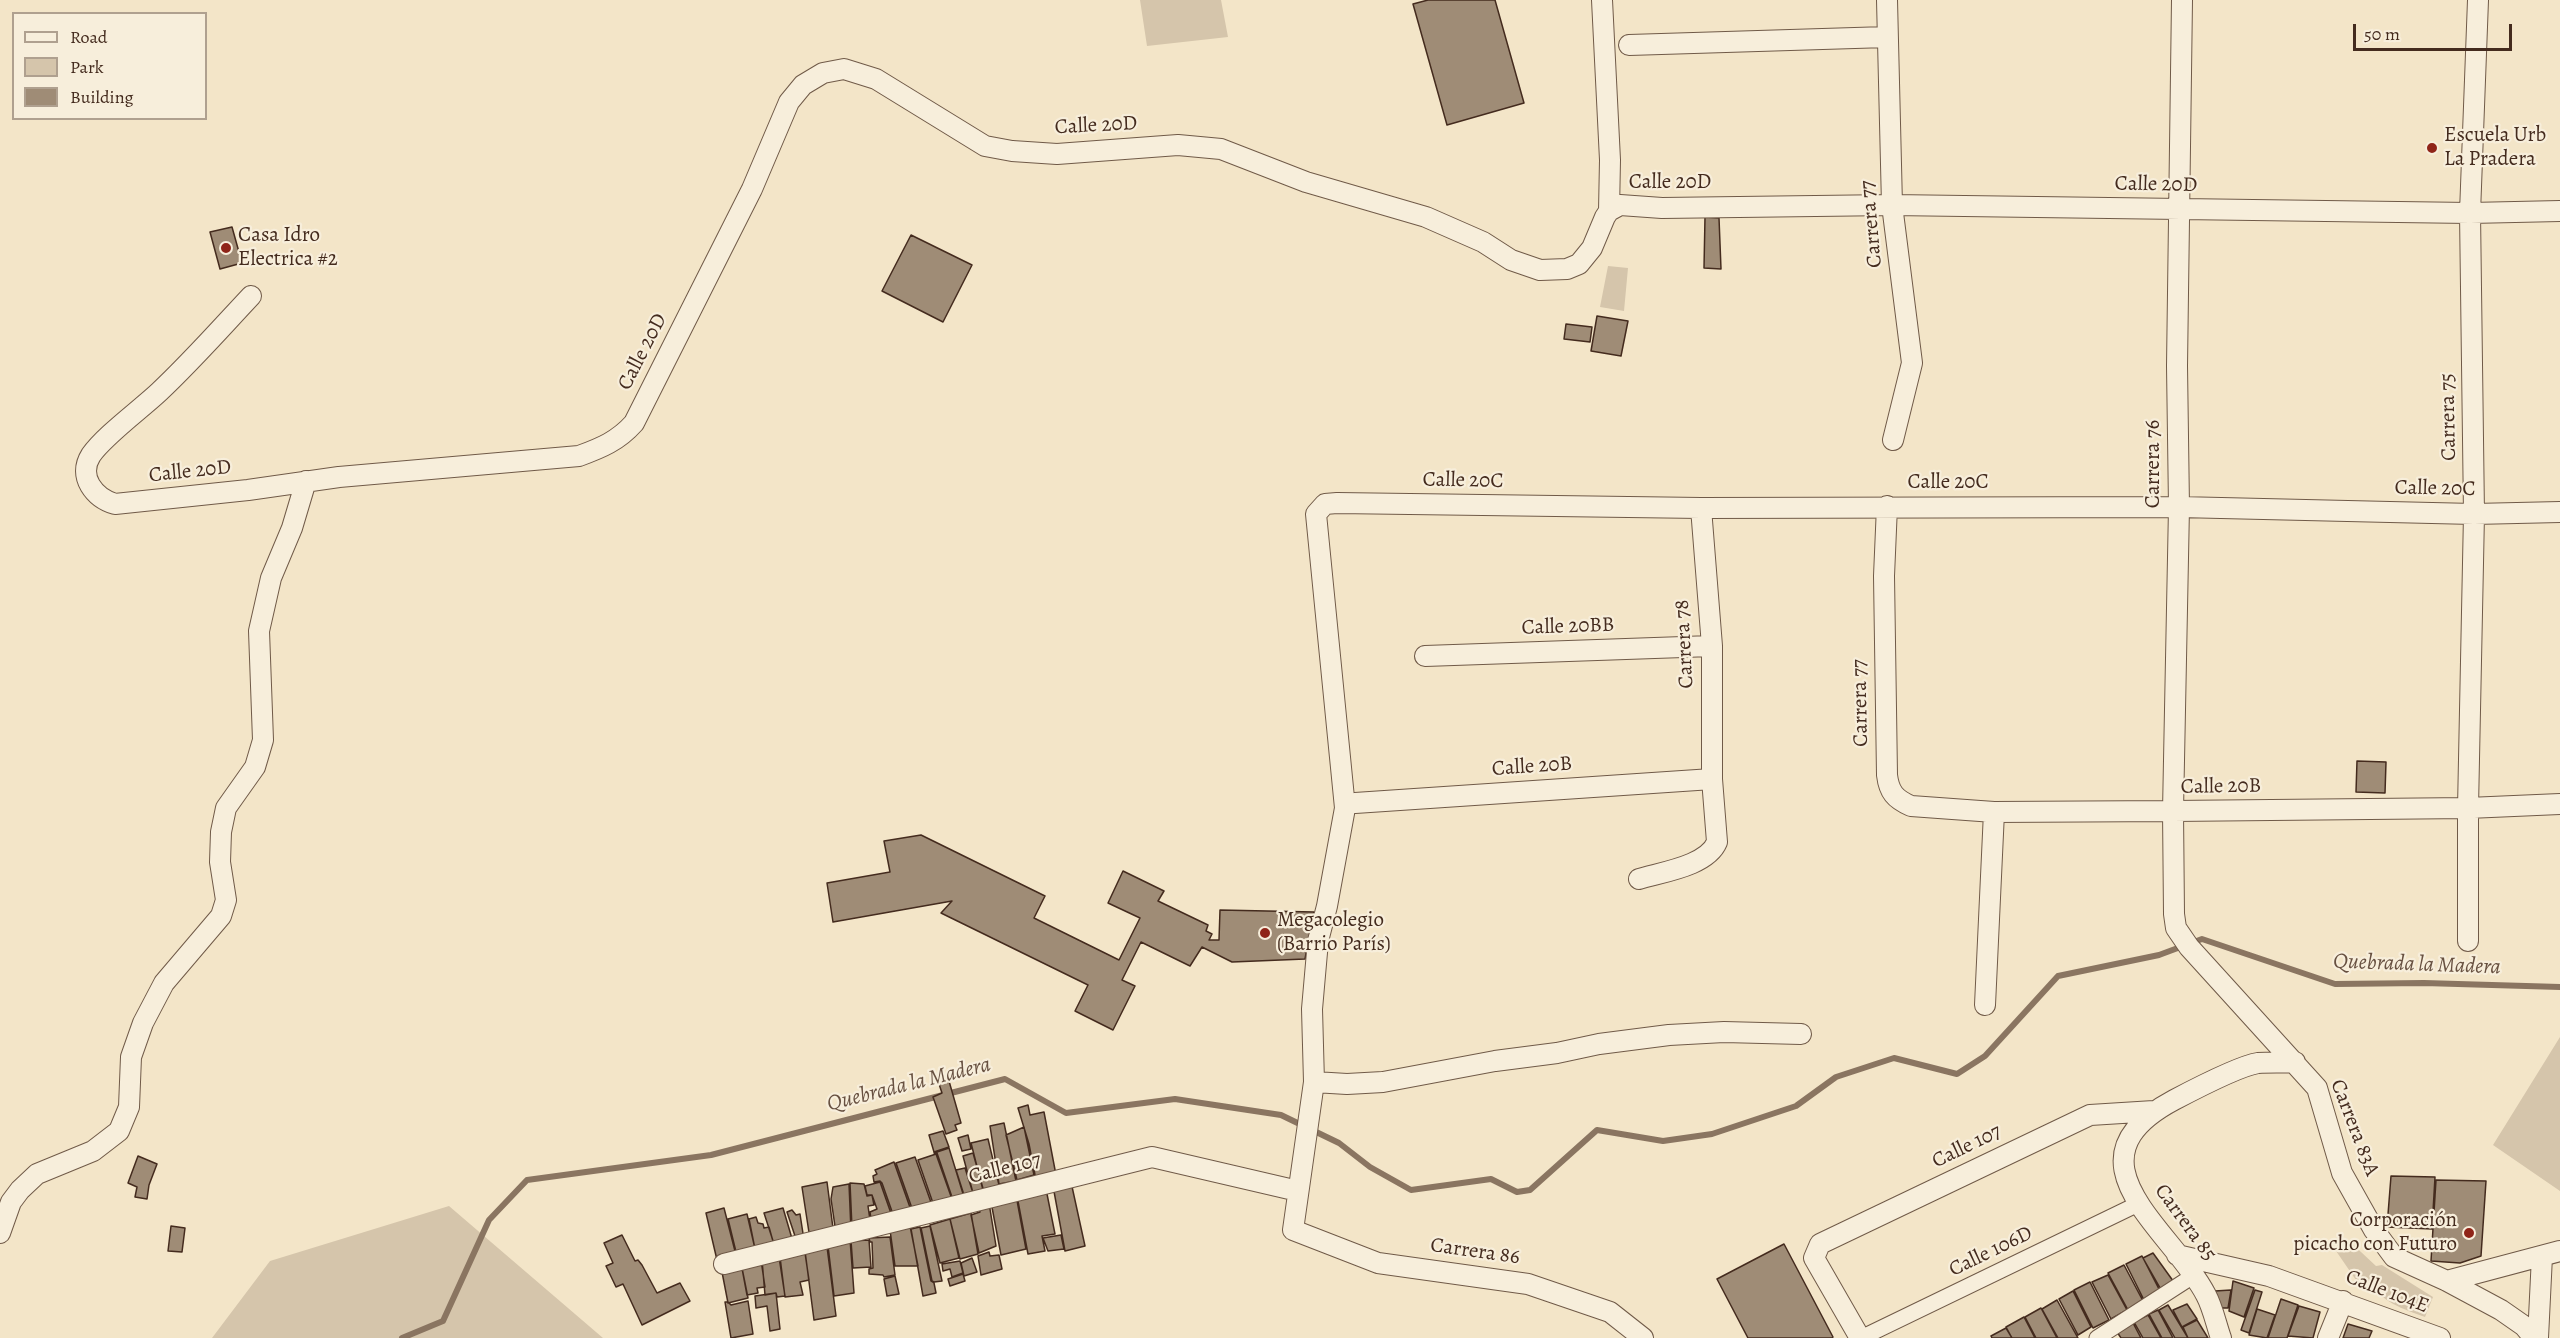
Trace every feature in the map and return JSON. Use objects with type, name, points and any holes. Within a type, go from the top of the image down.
[{"type":"street","points":[[1602,0],[1610,160],[1609,211]]},
{"type":"street","name":"Carrera 77","points":[[1887,0],[1892,204],[1912,363],[1893,440]]},
{"type":"street","name":"Carrera 76","points":[[2176,928],[2174,812],[2179,507],[2182,0]]},
{"type":"street","name":"Carrera 75","points":[[2468,941],[2468,808],[2474,514],[2470,213],[2478,0]]},
{"type":"street","points":[[1629,45],[1887,37]]},
{"type":"street","name":"Calle 20D","points":[[252,296],[160,391],[91,456],[86,472],[95,494],[103,501],[115,504],[248,490],[306,481],[579,456],[605,447],[621,437],[634,423],[741,210],[789,102],[803,85],[823,73],[844,69],[876,79],[986,146],[1057,154],[1178,145],[1221,149],[1306,182],[1426,217],[1483,242],[1511,260],[1540,270],[1567,269],[1579,264],[1592,248],[1609,211],[1620,205],[1662,208],[1892,204],[2470,213],[2560,211]]},
{"type":"street","points":[[0,1233],[11,1202],[37,1174],[93,1151],[119,1131],[129,1107],[131,1057],[143,1023],[164,983],[221,916],[226,900],[220,862],[221,832],[226,808],[255,767],[263,740],[260,631],[271,578],[292,528],[306,481]]},
{"type":"street","name":"Calle 20C","points":[[1314,1082],[1312,1009],[1318,941],[1327,906],[1345,808],[1316,514],[1325,504],[1701,508],[2179,507],[2474,514],[2560,512]]},
{"type":"street","name":"Carrera 77","points":[[1887,506],[1884,678],[1889,790]]},
{"type":"street","name":"Carrera 78","points":[[1639,879],[1704,859],[1714,849],[1717,842],[1712,779],[1712,646],[1701,508]]},
{"type":"street","name":"Calle 20BB","points":[[1425,656],[1712,646]]},
{"type":"street","name":"Calle 20B","points":[[1355,802],[1712,779]]},
{"type":"street","name":"Calle 20B","points":[[1889,790],[1899,801],[1911,806],[1994,812],[2468,808],[2560,804]]},
{"type":"street","points":[[1985,1005],[1994,812]]},
{"type":"street","name":"Carrera 83A","points":[[2176,928],[2189,947],[2317,1088],[2342,1173],[2374,1230],[2394,1257],[2447,1281],[2514,1318],[2536,1338]]},
{"type":"street","points":[[1298,1191],[1314,1082],[1347,1084],[1383,1082],[1495,1061],[1669,1035],[1724,1032],[1801,1034]]},
{"type":"street","name":"Calle 107","points":[[2131,1134],[2154,1111],[2190,1091],[2256,1064],[2295,1062]]},
{"type":"street","name":"Calle 107","points":[[1861,1338],[1814,1258],[1820,1244],[2090,1115],[2154,1111]]},
{"type":"street","name":"Carrera 85","points":[[2131,1134],[2122,1158],[2129,1184],[2138,1204],[2206,1293],[2221,1338]]},
{"type":"street","name":"Calle 107","points":[[724,1264],[1152,1157],[1298,1191]]},
{"type":"street","name":"Carrera 86","points":[[1298,1191],[1293,1230],[1378,1263],[1528,1284],[1610,1312],[1643,1338]]},
{"type":"street","name":"Calle 106D","points":[[1861,1338],[2138,1204]]},
{"type":"street","points":[[2447,1281],[2551,1253],[2536,1338]]},
{"type":"street","name":"Calle 104E","points":[[2177,1255],[2269,1276],[2440,1338]]},
{"type":"street","points":[[2097,1338],[2193,1276]]},
{"type":"street","points":[[2328,1338],[2343,1301]]},
{"type":"green space","points":[[1140,0],[1221,0],[1228,37],[1147,46]]},
{"type":"green space","points":[[1608,266],[1628,268],[1624,311],[1600,307]]},
{"type":"green space","points":[[2560,1037],[2560,1191],[2493,1145]]},
{"type":"green space","points":[[449,1206],[603,1338],[212,1338],[270,1261]]},
{"type":"green space","points":[[2346,1238],[2376,1266],[2382,1265],[2433,1297],[2425,1317],[2386,1300],[2369,1281],[2358,1283],[2334,1248]]},
{"type":"building","points":[[1428,0],[1495,0],[1524,103],[1447,125],[1413,4]]},
{"type":"building","points":[[1705,217],[1719,218],[1721,269],[1704,268]]},
{"type":"building","name":"Casa Idro Electrica #2","points":[[232,227],[242,263],[220,269],[210,232]]},
{"type":"building","points":[[911,235],[972,265],[943,322],[882,291]]},
{"type":"building","points":[[1597,316],[1628,321],[1621,356],[1591,351]]},
{"type":"building","points":[[1566,324],[1592,327],[1590,342],[1564,339]]},
{"type":"building","points":[[2357,761],[2386,762],[2385,793],[2356,792]]},
{"type":"building","name":"Megacolegio (Barrio París)","points":[[921,835],[1045,896],[1034,918],[1119,960],[1140,918],[1108,903],[1123,871],[1164,891],[1158,901],[1208,925],[1206,931],[1212,934],[1209,940],[1219,940],[1220,910],[1314,912],[1305,959],[1232,962],[1202,947],[1190,966],[1141,942],[1122,980],[1135,986],[1113,1030],[1075,1011],[1088,985],[941,913],[952,901],[833,922],[827,883],[890,872],[884,841]]},
{"type":"building","points":[[949,1081],[961,1123],[955,1125],[957,1130],[946,1134],[933,1097],[942,1093],[939,1084]]},
{"type":"building","points":[[1028,1105],[1030,1115],[1044,1112],[1056,1175],[1036,1180],[1029,1144],[1018,1108]]},
{"type":"building","points":[[1004,1123],[1016,1181],[999,1184],[990,1126]]},
{"type":"building","points":[[1024,1127],[1034,1175],[1017,1180],[1006,1135]]},
{"type":"building","points":[[943,1131],[949,1147],[934,1152],[929,1135]]},
{"type":"building","points":[[968,1135],[971,1149],[962,1151],[958,1138]]},
{"type":"building","points":[[988,1139],[999,1185],[983,1190],[971,1143]]},
{"type":"building","points":[[949,1148],[964,1197],[953,1200],[937,1153],[934,1153]]},
{"type":"building","points":[[973,1153],[984,1192],[973,1193],[963,1156]]},
{"type":"building","points":[[936,1154],[953,1202],[934,1206],[918,1160]]},
{"type":"building","points":[[138,1156],[157,1164],[149,1185],[147,1199],[135,1197],[137,1187],[128,1183]]},
{"type":"building","points":[[915,1157],[933,1208],[914,1214],[896,1163]]},
{"type":"building","points":[[894,1162],[912,1213],[895,1220],[882,1183],[874,1182],[873,1176],[877,1174],[875,1170]]},
{"type":"building","points":[[965,1168],[973,1193],[964,1195],[956,1170]]},
{"type":"building","points":[[2391,1176],[2435,1177],[2432,1229],[2387,1227]]},
{"type":"building","points":[[2436,1180],[2486,1181],[2481,1256],[2460,1263],[2431,1261]]},
{"type":"building","points":[[827,1182],[834,1236],[810,1239],[802,1187]]},
{"type":"building","points":[[880,1182],[893,1219],[872,1225],[870,1212],[877,1209],[872,1195],[867,1195],[865,1186]]},
{"type":"building","points":[[1071,1182],[1085,1246],[1065,1251],[1053,1186]]},
{"type":"building","points":[[850,1183],[864,1184],[867,1196],[872,1195],[874,1205],[868,1206],[871,1227],[852,1228]]},
{"type":"building","points":[[849,1184],[851,1231],[836,1233],[831,1199],[833,1187]]},
{"type":"building","points":[[1046,1189],[1055,1234],[1042,1236],[1045,1251],[1028,1254],[1017,1196]]},
{"type":"building","points":[[1016,1195],[1026,1249],[1001,1255],[991,1202]]},
{"type":"building","points":[[989,1203],[996,1246],[979,1253],[971,1215],[980,1212],[979,1205]]},
{"type":"building","points":[[724,1208],[736,1255],[717,1260],[706,1213]]},
{"type":"building","points":[[783,1208],[793,1242],[775,1247],[764,1213]]},
{"type":"building","points":[[792,1210],[796,1215],[800,1214],[804,1240],[797,1242],[787,1212]]},
{"type":"building","points":[[971,1213],[978,1254],[960,1259],[950,1219]]},
{"type":"building","points":[[747,1214],[756,1253],[737,1256],[728,1219]]},
{"type":"building","points":[[756,1217],[758,1223],[763,1224],[764,1228],[769,1227],[774,1245],[755,1249],[749,1219]]},
{"type":"building","points":[[950,1219],[959,1258],[940,1263],[930,1225]]},
{"type":"building","points":[[171,1226],[185,1228],[182,1252],[168,1251]]},
{"type":"building","points":[[910,1226],[918,1266],[895,1266],[890,1230]]},
{"type":"building","points":[[930,1226],[942,1281],[932,1281],[921,1228]]},
{"type":"building","points":[[920,1227],[931,1281],[934,1283],[936,1293],[923,1296],[911,1229]]},
{"type":"building","points":[[622,1235],[635,1261],[638,1260],[642,1265],[657,1293],[680,1283],[690,1301],[642,1325],[623,1284],[616,1287],[606,1266],[613,1263],[604,1243]]},
{"type":"building","points":[[1061,1235],[1064,1249],[1048,1251],[1043,1238]]},
{"type":"building","points":[[890,1237],[895,1275],[884,1277],[869,1274],[869,1269],[873,1268],[872,1242],[869,1238]]},
{"type":"building","points":[[850,1239],[854,1293],[834,1296],[828,1246]]},
{"type":"building","points":[[869,1240],[871,1267],[853,1268],[851,1241]]},
{"type":"building","points":[[1784,1244],[1832,1338],[1748,1338],[1717,1279]]},
{"type":"building","points":[[827,1247],[836,1316],[814,1320],[805,1251]]},
{"type":"building","points":[[989,1252],[990,1256],[999,1255],[1002,1269],[981,1275],[978,1256]]},
{"type":"building","points":[[805,1253],[809,1280],[800,1282],[803,1295],[785,1297],[780,1257]]},
{"type":"building","points":[[2153,1253],[2176,1285],[2163,1293],[2143,1258]]},
{"type":"building","points":[[2142,1256],[2161,1293],[2145,1302],[2126,1264]]},
{"type":"building","points":[[779,1257],[785,1296],[777,1297],[776,1293],[765,1295],[762,1260]]},
{"type":"building","points":[[972,1258],[977,1272],[964,1276],[961,1263]]},
{"type":"building","points":[[761,1260],[765,1287],[757,1288],[758,1293],[747,1295],[741,1263]]},
{"type":"building","points":[[960,1261],[963,1273],[952,1277],[950,1269],[943,1271],[942,1264]]},
{"type":"building","points":[[741,1263],[748,1298],[728,1303],[722,1272]]},
{"type":"building","points":[[2124,1265],[2143,1301],[2128,1310],[2108,1273]]},
{"type":"building","points":[[963,1274],[965,1281],[950,1286],[948,1279]]},
{"type":"building","points":[[2108,1275],[2127,1310],[2111,1319],[2092,1282]]},
{"type":"building","points":[[895,1276],[899,1294],[887,1296],[884,1279]]},
{"type":"building","points":[[2233,1281],[2254,1288],[2244,1317],[2229,1311]]},
{"type":"building","points":[[2090,1282],[2109,1320],[2093,1328],[2074,1290]]},
{"type":"building","points":[[2231,1290],[2228,1308],[2218,1308],[2215,1291]]},
{"type":"building","points":[[2255,1290],[2262,1292],[2249,1333],[2241,1330]]},
{"type":"building","points":[[2073,1291],[2091,1327],[2078,1335],[2059,1299]]},
{"type":"building","points":[[776,1293],[780,1329],[770,1331],[767,1306],[756,1308],[755,1296]]},
{"type":"building","points":[[2281,1299],[2298,1305],[2287,1338],[2268,1338]]},
{"type":"building","points":[[2057,1300],[2078,1338],[2058,1338],[2042,1309]]},
{"type":"building","points":[[748,1301],[753,1334],[731,1338],[725,1302],[731,1305]]},
{"type":"building","points":[[2187,1304],[2197,1319],[2182,1327],[2173,1310]]},
{"type":"building","points":[[2168,1305],[2188,1338],[2175,1338],[2159,1310]]},
{"type":"building","points":[[2299,1306],[2320,1312],[2313,1338],[2288,1336]]},
{"type":"building","points":[[2041,1308],[2057,1338],[2036,1338],[2025,1317]]},
{"type":"building","points":[[2257,1309],[2275,1315],[2267,1338],[2249,1335]]},
{"type":"building","points":[[2158,1310],[2173,1338],[2162,1338],[2149,1314]]},
{"type":"building","points":[[2148,1315],[2161,1338],[2143,1338],[2134,1322]]},
{"type":"building","points":[[2024,1317],[2035,1338],[2012,1338],[2006,1327]]},
{"type":"building","points":[[2197,1320],[2208,1338],[2188,1338],[2183,1327]]},
{"type":"building","points":[[2133,1323],[2141,1338],[2121,1338],[2117,1332]]},
{"type":"building","points":[[2348,1324],[2372,1331],[2369,1338],[2343,1338]]},
{"type":"building","points":[[2006,1328],[2012,1338],[1992,1338],[1991,1336]]},
{"type":"waterway","name":"Quebrada la Madera","points":[[402,1338],[443,1321],[489,1220],[527,1180],[711,1155],[1005,1079],[1066,1113],[1175,1099],[1281,1115],[1339,1143],[1370,1167],[1411,1190],[1491,1179],[1517,1192],[1530,1190],[1597,1130],[1663,1141],[1712,1134],[1796,1106],[1836,1077],[1894,1058],[1957,1074],[1985,1056],[2058,976],[2159,955],[2202,939],[2335,984],[2424,983],[2560,987]]},
{"type":"place","name":"Escuela Urb La Pradera","points":[[2432,148]]},
{"type":"place","name":"Casa Idro Electrica #2","points":[[226,248]]},
{"type":"place","name":"Megacolegio (Barrio París)","points":[[1265,933]]},
{"type":"place","name":"Corporación picacho con Futuro","points":[[2469,1233]]}]
